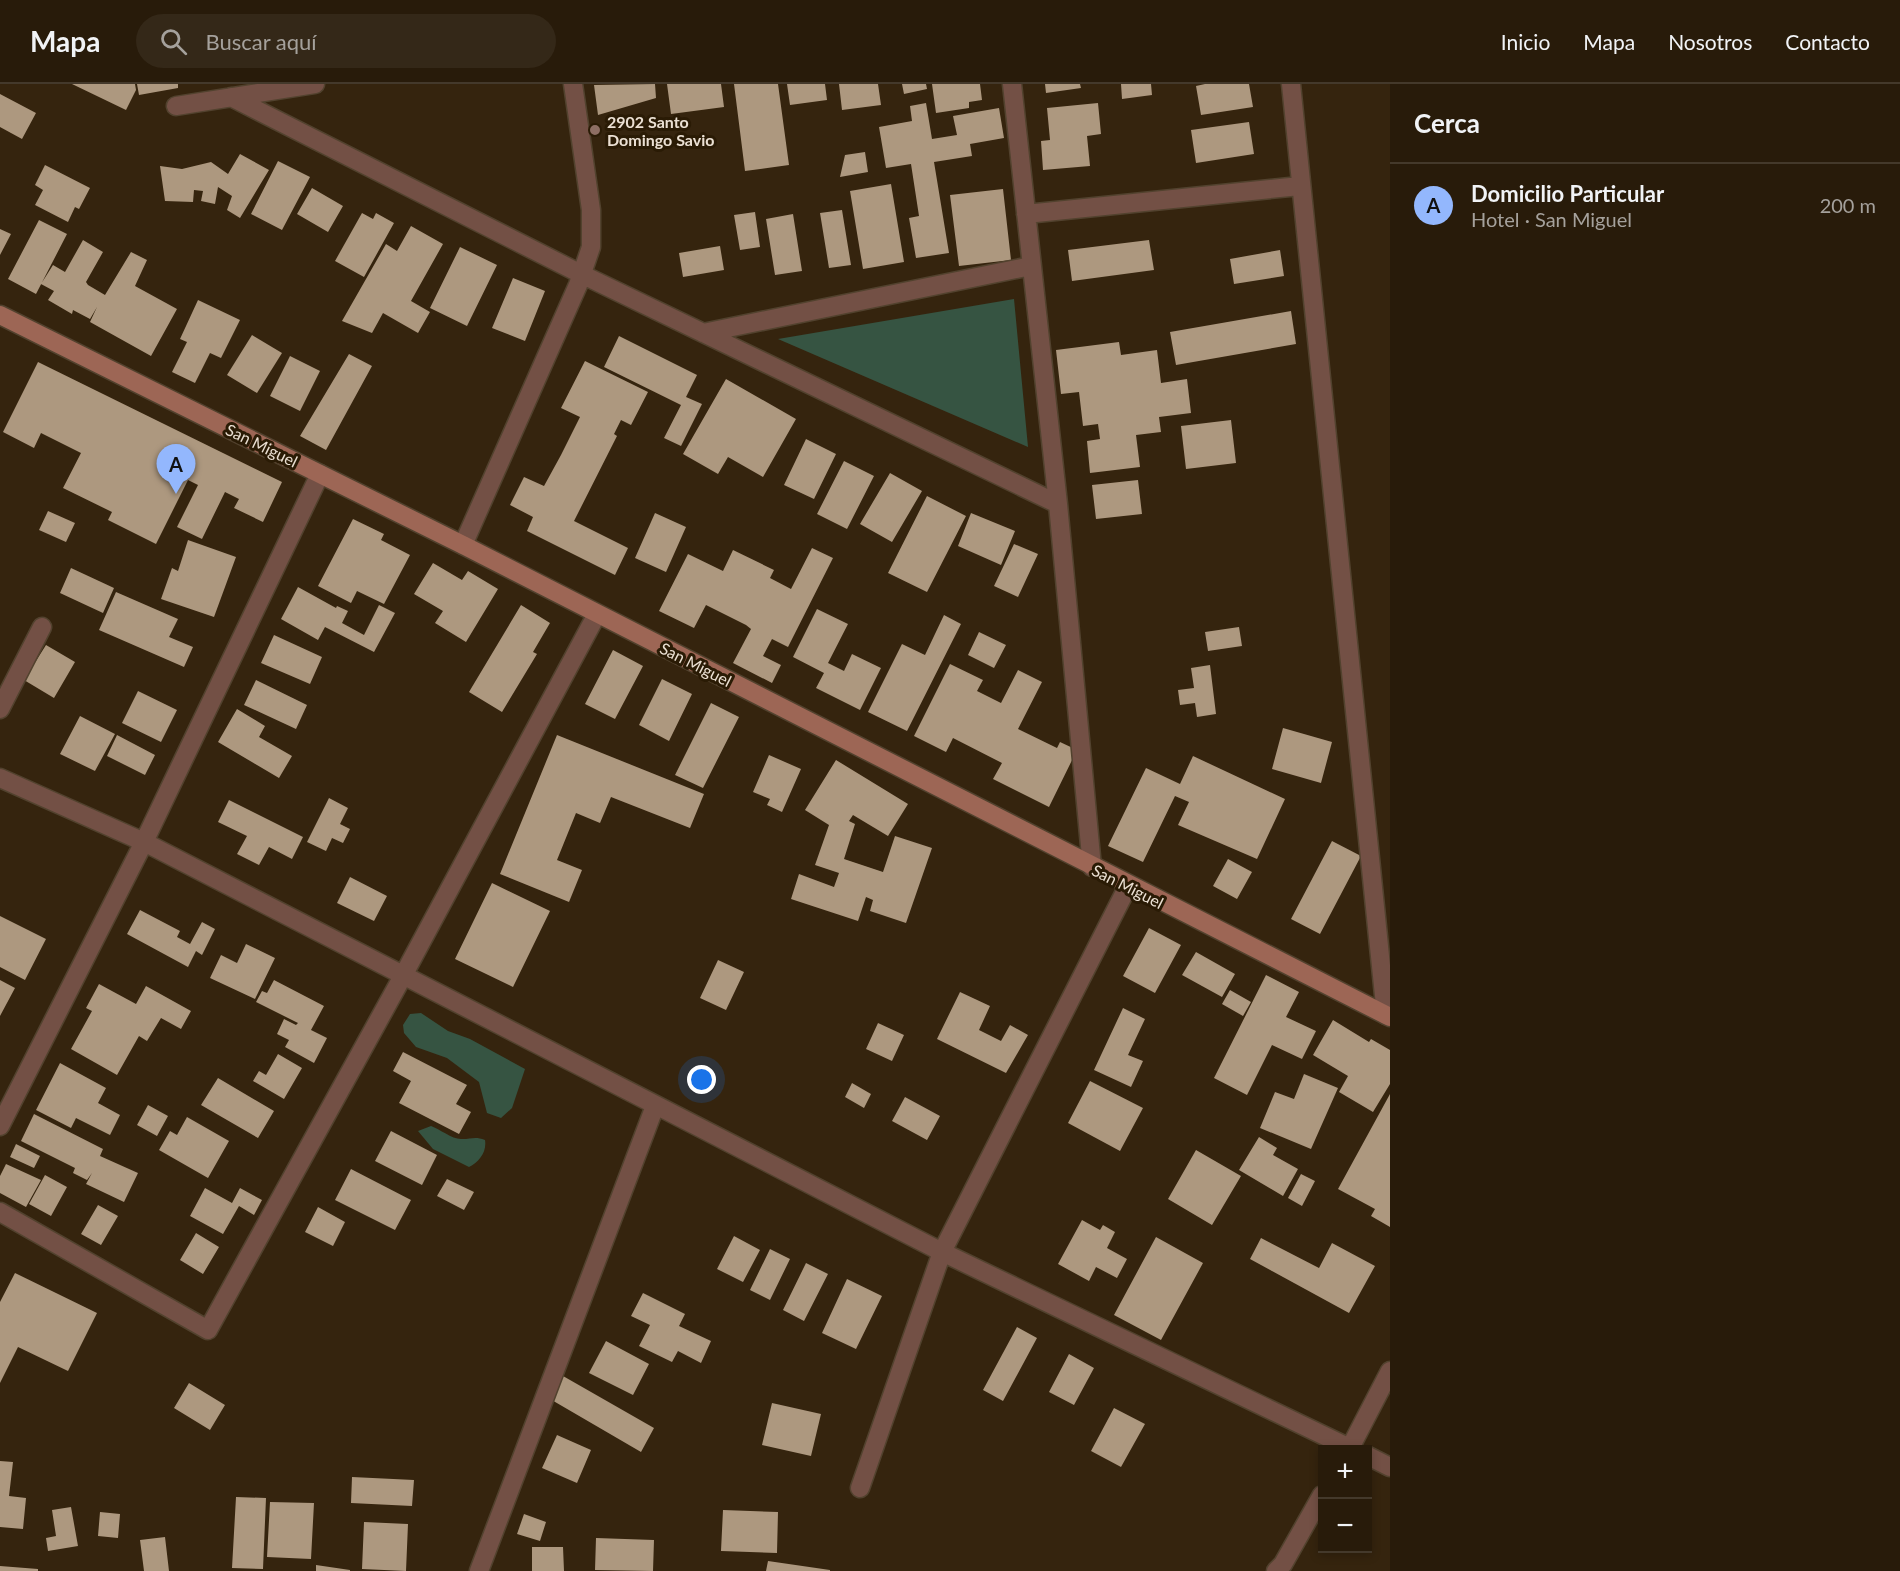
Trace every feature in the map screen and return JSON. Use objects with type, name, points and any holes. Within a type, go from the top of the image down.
[{"type":"street","points":[[176,106],[315,84]]},
{"type":"street","points":[[463,545],[591,247],[591,210],[573,84]]},
{"type":"street","points":[[1012,84],[1058,504],[1092,867]]},
{"type":"street","points":[[1291,84],[1388,1016]]},
{"type":"street","points":[[231,98],[581,274],[1058,504]]},
{"type":"street","points":[[1026,214],[1300,186]]},
{"type":"street","points":[[703,333],[1031,266]]},
{"type":"street","name":"San Miguel","points":[[0,315],[463,545],[1128,886],[1388,1016]]},
{"type":"street","points":[[0,1126],[144,842],[320,474]]},
{"type":"street","points":[[0,1212],[208,1330],[404,974],[597,614]]},
{"type":"street","points":[[0,709],[42,627]]},
{"type":"street","points":[[0,778],[144,842],[942,1252],[1343,1445]]},
{"type":"street","points":[[860,1488],[942,1252],[1128,886]]},
{"type":"street","points":[[479,1571],[655,1106]]},
{"type":"street","points":[[1353,1445],[1390,1371]]},
{"type":"street","points":[[1372,1458],[1390,1467]]},
{"type":"street","points":[[1275,1571],[1283,1564],[1321,1499]]},
{"type":"green space","points":[[1014,299],[1028,447],[778,339]]},
{"type":"green space","points":[[421,1013],[448,1031],[470,1039],[525,1069],[512,1108],[501,1118],[487,1113],[479,1082],[447,1058],[416,1047],[404,1033],[403,1025],[410,1014]]},
{"type":"green space","points":[[431,1126],[458,1139],[485,1140],[485,1149],[476,1162],[469,1167],[433,1149],[418,1131]]},
{"type":"building","points":[[72,84],[135,84],[136,90],[126,110]]},
{"type":"building","points":[[137,84],[178,84],[178,88],[139,95]]},
{"type":"building","points":[[655,84],[656,98],[598,115],[594,85]]},
{"type":"building","points":[[667,84],[721,84],[724,107],[671,114]]},
{"type":"building","points":[[734,84],[778,84],[789,165],[745,171]]},
{"type":"building","points":[[787,84],[825,84],[827,100],[790,105]]},
{"type":"building","points":[[839,84],[878,84],[881,105],[842,110]]},
{"type":"building","points":[[902,84],[926,84],[927,89],[904,94]]},
{"type":"building","points":[[932,84],[980,84],[982,100],[969,102],[969,108],[936,113]]},
{"type":"building","points":[[1045,84],[1080,84],[1081,88],[1046,93]]},
{"type":"building","points":[[1121,84],[1151,84],[1152,95],[1122,99]]},
{"type":"building","points":[[1249,84],[1253,107],[1201,115],[1196,86]]},
{"type":"building","points":[[0,94],[36,113],[22,139],[0,127]]},
{"type":"building","points":[[926,103],[932,139],[957,135],[953,116],[999,108],[1004,138],[970,144],[972,156],[934,162],[949,253],[916,258],[909,218],[919,216],[911,164],[886,168],[879,127],[912,121],[910,106]]},
{"type":"building","points":[[1098,103],[1101,134],[1087,136],[1090,166],[1043,170],[1041,141],[1050,140],[1047,108]]},
{"type":"building","points":[[1249,122],[1254,154],[1196,163],[1191,130]]},
{"type":"building","points":[[865,152],[868,172],[840,177],[845,155]]},
{"type":"building","points":[[240,154],[269,170],[240,218],[227,210],[232,196],[218,187],[215,204],[201,201],[203,191],[194,190],[193,202],[165,201],[160,166],[182,169],[211,162],[228,174]]},
{"type":"building","points":[[278,161],[310,177],[282,230],[251,214]]},
{"type":"building","points":[[45,165],[90,188],[79,209],[75,207],[68,222],[35,205],[43,190],[35,185]]},
{"type":"building","points":[[891,184],[904,262],[863,269],[850,191]]},
{"type":"building","points":[[312,188],[343,206],[328,232],[297,214]]},
{"type":"building","points":[[1003,189],[1011,260],[959,266],[950,195]]},
{"type":"building","points":[[842,210],[851,265],[829,268],[820,213]]},
{"type":"building","points":[[755,212],[760,247],[740,250],[734,215]]},
{"type":"building","points":[[362,213],[373,219],[376,213],[394,223],[364,277],[335,261]]},
{"type":"building","points":[[793,214],[802,271],[775,275],[766,219]]},
{"type":"building","points":[[39,220],[67,234],[36,294],[8,279]]},
{"type":"building","points":[[411,226],[443,244],[411,301],[430,312],[418,333],[383,313],[372,333],[342,321],[386,244],[397,251]]},
{"type":"building","points":[[0,229],[11,234],[0,255]]},
{"type":"building","points":[[83,240],[103,252],[86,282],[88,285],[105,295],[131,252],[147,260],[135,286],[177,309],[151,356],[90,322],[97,307],[90,319],[73,310],[72,314],[48,300],[54,291],[41,284],[53,265],[65,272]]},
{"type":"building","points":[[1149,240],[1154,270],[1072,281],[1068,250]]},
{"type":"building","points":[[720,246],[724,270],[683,277],[679,253]]},
{"type":"building","points":[[460,247],[497,265],[467,326],[430,308]]},
{"type":"building","points":[[1280,250],[1284,276],[1234,284],[1230,259]]},
{"type":"building","points":[[513,278],[545,291],[525,341],[492,328]]},
{"type":"building","points":[[198,300],[240,320],[221,358],[210,353],[195,383],[172,372],[187,342],[180,339]]},
{"type":"building","points":[[1291,311],[1296,344],[1176,365],[1170,332]]},
{"type":"building","points":[[252,335],[282,353],[257,393],[227,375]]},
{"type":"building","points":[[619,336],[697,375],[686,397],[702,404],[681,446],[664,438],[681,405],[604,367]]},
{"type":"building","points":[[1119,342],[1121,355],[1157,350],[1161,383],[1187,379],[1191,413],[1159,417],[1161,432],[1136,435],[1140,467],[1090,473],[1087,441],[1100,439],[1098,424],[1083,426],[1079,392],[1061,394],[1056,350]]},
{"type":"building","points":[[349,354],[372,366],[326,450],[300,436]]},
{"type":"building","points":[[290,356],[320,371],[300,411],[270,396]]},
{"type":"building","points":[[585,361],[648,392],[631,425],[621,420],[614,434],[617,436],[574,521],[628,548],[615,575],[527,531],[533,517],[510,505],[524,477],[544,486],[561,455],[580,417],[561,408]]},
{"type":"building","points":[[38,362],[282,482],[263,522],[234,508],[239,499],[225,492],[202,539],[177,527],[198,485],[188,480],[156,544],[108,520],[112,512],[63,488],[81,453],[41,433],[34,448],[3,432]]},
{"type":"building","points":[[726,379],[796,419],[763,477],[728,457],[718,474],[683,454]]},
{"type":"building","points":[[1231,420],[1236,463],[1186,469],[1181,426]]},
{"type":"building","points":[[806,439],[836,454],[814,499],[784,485]]},
{"type":"building","points":[[844,461],[874,476],[847,529],[817,514]]},
{"type":"building","points":[[890,473],[922,491],[892,542],[860,524]]},
{"type":"building","points":[[1138,480],[1142,514],[1096,519],[1092,485]]},
{"type":"building","points":[[927,496],[966,516],[927,592],[888,573]]},
{"type":"building","points":[[48,511],[75,523],[66,542],[39,530]]},
{"type":"building","points":[[655,513],[686,527],[666,572],[635,558]]},
{"type":"building","points":[[971,513],[1015,531],[1001,565],[958,546]]},
{"type":"building","points":[[353,519],[384,534],[381,540],[410,555],[384,604],[357,591],[351,603],[318,586]]},
{"type":"building","points":[[188,540],[236,557],[214,617],[161,599],[172,568],[178,571]]},
{"type":"building","points":[[1014,544],[1038,554],[1018,597],[994,586]]},
{"type":"building","points":[[812,548],[833,558],[788,647],[772,639],[763,656],[781,665],[772,683],[733,663],[751,629],[746,625],[706,605],[694,628],[659,611],[688,554],[723,571],[733,550],[774,570],[770,578],[791,589]]},
{"type":"building","points":[[433,563],[462,580],[468,571],[498,589],[466,642],[435,623],[443,611],[414,594]]},
{"type":"building","points":[[71,568],[114,588],[103,613],[60,593]]},
{"type":"building","points":[[298,587],[336,608],[337,606],[348,611],[342,623],[364,635],[379,605],[395,613],[374,652],[325,627],[318,640],[281,619]]},
{"type":"building","points":[[116,592],[178,619],[169,637],[193,647],[184,667],[99,630]]},
{"type":"building","points":[[521,605],[550,623],[533,652],[537,654],[502,712],[469,692]]},
{"type":"building","points":[[817,609],[848,624],[828,663],[844,671],[852,654],[881,668],[860,710],[816,688],[824,673],[793,657]]},
{"type":"building","points":[[944,615],[961,624],[907,731],[868,712],[902,644],[925,655]]},
{"type":"building","points":[[1239,627],[1242,646],[1208,651],[1205,632]]},
{"type":"building","points":[[979,632],[1006,645],[994,668],[968,655]]},
{"type":"building","points":[[274,635],[322,657],[310,684],[261,663]]},
{"type":"building","points":[[46,645],[75,662],[54,698],[24,680]]},
{"type":"building","points":[[613,650],[643,666],[615,719],[585,704]]},
{"type":"building","points":[[950,664],[983,680],[977,691],[1001,703],[1018,670],[1042,682],[1018,729],[1057,748],[1060,742],[1077,750],[1049,807],[993,779],[1002,763],[953,738],[946,752],[914,736]]},
{"type":"building","points":[[1210,665],[1216,714],[1197,717],[1195,703],[1180,705],[1178,690],[1194,688],[1191,668]]},
{"type":"building","points":[[662,679],[692,694],[669,741],[639,725]]},
{"type":"building","points":[[256,680],[307,705],[296,729],[244,705]]},
{"type":"building","points":[[138,691],[177,710],[161,742],[122,723]]},
{"type":"building","points":[[711,703],[739,717],[703,788],[675,775]]},
{"type":"building","points":[[237,709],[265,726],[259,737],[292,756],[279,778],[218,742]]},
{"type":"building","points":[[80,716],[115,734],[95,771],[60,754]]},
{"type":"building","points":[[1283,728],[1332,742],[1321,783],[1272,769]]},
{"type":"building","points":[[117,735],[155,755],[145,775],[107,756]]},
{"type":"building","points":[[557,735],[704,794],[690,828],[611,797],[600,823],[576,813],[557,860],[582,870],[569,902],[500,874]]},
{"type":"building","points":[[769,755],[801,769],[782,812],[767,805],[770,799],[753,792]]},
{"type":"building","points":[[1193,756],[1285,799],[1257,859],[1178,825],[1189,802],[1175,796],[1143,862],[1108,846],[1146,768],[1180,784]]},
{"type":"building","points":[[836,760],[908,804],[888,836],[853,815],[849,821],[855,824],[844,859],[883,872],[895,836],[932,848],[906,923],[870,911],[873,900],[866,897],[858,921],[791,899],[799,874],[834,887],[839,873],[815,865],[829,825],[805,810]]},
{"type":"building","points":[[329,798],[348,808],[340,824],[350,829],[343,843],[332,838],[326,851],[307,842]]},
{"type":"building","points":[[229,800],[303,837],[292,859],[269,847],[259,865],[237,854],[247,836],[218,822]]},
{"type":"building","points":[[1332,841],[1361,856],[1320,934],[1291,919]]},
{"type":"building","points":[[1228,859],[1252,872],[1237,899],[1213,886]]},
{"type":"building","points":[[350,877],[387,896],[374,921],[337,903]]},
{"type":"building","points":[[492,883],[550,911],[513,987],[455,959]]},
{"type":"building","points":[[140,910],[180,931],[177,937],[190,944],[202,922],[215,929],[202,955],[196,951],[188,967],[127,934]]},
{"type":"building","points":[[0,916],[46,939],[25,980],[0,967]]},
{"type":"building","points":[[1149,928],[1181,945],[1155,993],[1123,976]]},
{"type":"building","points":[[246,944],[275,958],[255,999],[210,978],[221,955],[237,963]]},
{"type":"building","points":[[1196,952],[1235,974],[1222,997],[1182,975]]},
{"type":"building","points":[[718,960],[744,972],[726,1010],[700,998]]},
{"type":"building","points":[[1266,975],[1299,992],[1286,1017],[1316,1031],[1302,1059],[1272,1045],[1247,1095],[1214,1078]]},
{"type":"building","points":[[0,980],[15,988],[0,1016]]},
{"type":"building","points":[[274,980],[324,1006],[311,1030],[327,1038],[314,1063],[285,1047],[289,1040],[277,1034],[284,1019],[296,1025],[298,1023],[256,1002],[262,991],[267,993]]},
{"type":"building","points":[[99,984],[136,1004],[146,986],[191,1011],[181,1029],[161,1018],[147,1041],[139,1036],[117,1075],[71,1049],[92,1011],[86,1008]]},
{"type":"building","points":[[1230,990],[1251,1002],[1243,1016],[1222,1004]]},
{"type":"building","points":[[960,992],[990,1006],[979,1030],[1001,1041],[1010,1025],[1028,1035],[1006,1073],[937,1039]]},
{"type":"building","points":[[1123,1008],[1145,1019],[1128,1055],[1143,1061],[1131,1087],[1094,1070]]},
{"type":"building","points":[[1333,1020],[1369,1042],[1371,1039],[1390,1050],[1390,1084],[1373,1112],[1339,1092],[1348,1076],[1313,1055]]},
{"type":"building","points":[[878,1023],[904,1035],[892,1061],[866,1049]]},
{"type":"building","points":[[403,1052],[467,1085],[456,1104],[471,1112],[459,1134],[399,1103],[411,1081],[393,1071]]},
{"type":"building","points":[[278,1054],[302,1068],[284,1099],[253,1081],[259,1071],[266,1075]]},
{"type":"building","points":[[60,1063],[106,1088],[98,1103],[120,1115],[110,1135],[76,1118],[71,1128],[36,1110]]},
{"type":"building","points":[[1304,1074],[1338,1088],[1311,1149],[1260,1128],[1275,1092],[1294,1099]]},
{"type":"building","points":[[218,1078],[274,1111],[258,1138],[201,1105]]},
{"type":"building","points":[[1090,1081],[1143,1108],[1120,1151],[1068,1123]]},
{"type":"building","points":[[852,1083],[871,1094],[864,1108],[845,1097]]},
{"type":"building","points":[[1390,1094],[1390,1227],[1371,1216],[1375,1209],[1338,1189]]},
{"type":"building","points":[[905,1097],[940,1116],[927,1140],[892,1121]]},
{"type":"building","points":[[148,1105],[168,1116],[157,1136],[137,1125]]},
{"type":"building","points":[[34,1114],[103,1149],[100,1156],[138,1173],[124,1202],[86,1184],[92,1173],[87,1180],[73,1173],[75,1168],[21,1141]]},
{"type":"building","points":[[187,1117],[229,1141],[208,1178],[159,1150],[170,1131],[177,1135]]},
{"type":"building","points":[[391,1131],[437,1155],[422,1185],[375,1161]]},
{"type":"building","points":[[1259,1137],[1277,1148],[1273,1155],[1298,1169],[1283,1196],[1239,1170]]},
{"type":"building","points":[[16,1144],[40,1156],[34,1168],[10,1157]]},
{"type":"building","points":[[1196,1150],[1241,1176],[1212,1225],[1168,1199]]},
{"type":"building","points":[[6,1164],[41,1180],[26,1207],[0,1193],[0,1176]]},
{"type":"building","points":[[351,1169],[411,1200],[395,1230],[335,1200]]},
{"type":"building","points":[[1301,1174],[1315,1181],[1302,1206],[1288,1198]]},
{"type":"building","points":[[45,1175],[67,1187],[51,1216],[29,1204]]},
{"type":"building","points":[[447,1179],[474,1192],[464,1210],[437,1196]]},
{"type":"building","points":[[205,1188],[232,1203],[240,1188],[262,1200],[254,1215],[239,1206],[223,1234],[190,1216]]},
{"type":"building","points":[[98,1205],[118,1216],[101,1245],[81,1234]]},
{"type":"building","points":[[318,1207],[345,1222],[333,1246],[305,1232]]},
{"type":"building","points":[[1082,1220],[1100,1230],[1103,1225],[1115,1232],[1107,1248],[1127,1259],[1117,1278],[1096,1267],[1089,1281],[1058,1264]]},
{"type":"building","points":[[196,1233],[219,1247],[203,1274],[180,1260]]},
{"type":"building","points":[[734,1236],[760,1250],[743,1282],[717,1269]]},
{"type":"building","points":[[1156,1237],[1203,1263],[1161,1340],[1114,1315]]},
{"type":"building","points":[[1261,1238],[1319,1268],[1332,1243],[1375,1266],[1349,1313],[1250,1259]]},
{"type":"building","points":[[770,1249],[790,1259],[770,1300],[750,1290]]},
{"type":"building","points":[[806,1263],[828,1274],[804,1321],[783,1310]]},
{"type":"building","points":[[15,1273],[97,1313],[68,1371],[18,1347],[0,1383],[0,1302]]},
{"type":"building","points":[[847,1279],[882,1296],[856,1349],[822,1333]]},
{"type":"building","points":[[643,1293],[685,1314],[679,1326],[711,1341],[701,1363],[678,1351],[672,1362],[639,1346],[650,1325],[631,1316]]},
{"type":"building","points":[[1017,1327],[1037,1338],[1003,1401],[983,1390]]},
{"type":"building","points":[[606,1341],[649,1364],[633,1395],[589,1373]]},
{"type":"building","points":[[1069,1354],[1094,1368],[1074,1405],[1049,1392]]},
{"type":"building","points":[[563,1376],[654,1428],[641,1452],[550,1399]]},
{"type":"building","points":[[189,1383],[225,1405],[210,1430],[174,1408]]},
{"type":"building","points":[[772,1403],[821,1414],[811,1456],[762,1445]]},
{"type":"building","points":[[1114,1408],[1145,1424],[1121,1467],[1091,1451]]},
{"type":"building","points":[[557,1435],[591,1450],[577,1483],[542,1468]]},
{"type":"building","points":[[0,1461],[13,1462],[9,1496],[26,1498],[23,1529],[0,1527]]},
{"type":"building","points":[[352,1477],[414,1480],[412,1506],[351,1503]]},
{"type":"building","points":[[236,1497],[266,1498],[263,1569],[232,1568]]},
{"type":"building","points":[[270,1502],[314,1503],[311,1559],[267,1557]]},
{"type":"building","points":[[71,1507],[78,1546],[48,1551],[46,1538],[56,1536],[52,1510]]},
{"type":"building","points":[[723,1510],[778,1512],[777,1553],[721,1551]]},
{"type":"building","points":[[100,1512],[120,1514],[118,1538],[98,1536]]},
{"type":"building","points":[[524,1514],[546,1522],[540,1541],[517,1534]]},
{"type":"building","points":[[364,1522],[408,1524],[406,1571],[362,1569]]},
{"type":"building","points":[[165,1537],[169,1571],[144,1571],[140,1540]]},
{"type":"building","points":[[596,1538],[654,1540],[653,1571],[595,1570]]},
{"type":"building","points":[[532,1547],[563,1547],[564,1571],[532,1571]]},
{"type":"building","points":[[768,1561],[830,1570],[830,1571],[766,1571]]},
{"type":"building","points":[[316,1565],[350,1570],[350,1571],[316,1571]]},
{"type":"building","points":[[0,1566],[38,1569],[38,1571],[0,1571]]},
{"type":"place","name":"2902 Santo Domingo Savio","points":[[595,130]]},
{"type":"place","name":"Domicilio Particular","points":[[176,494]]}]
